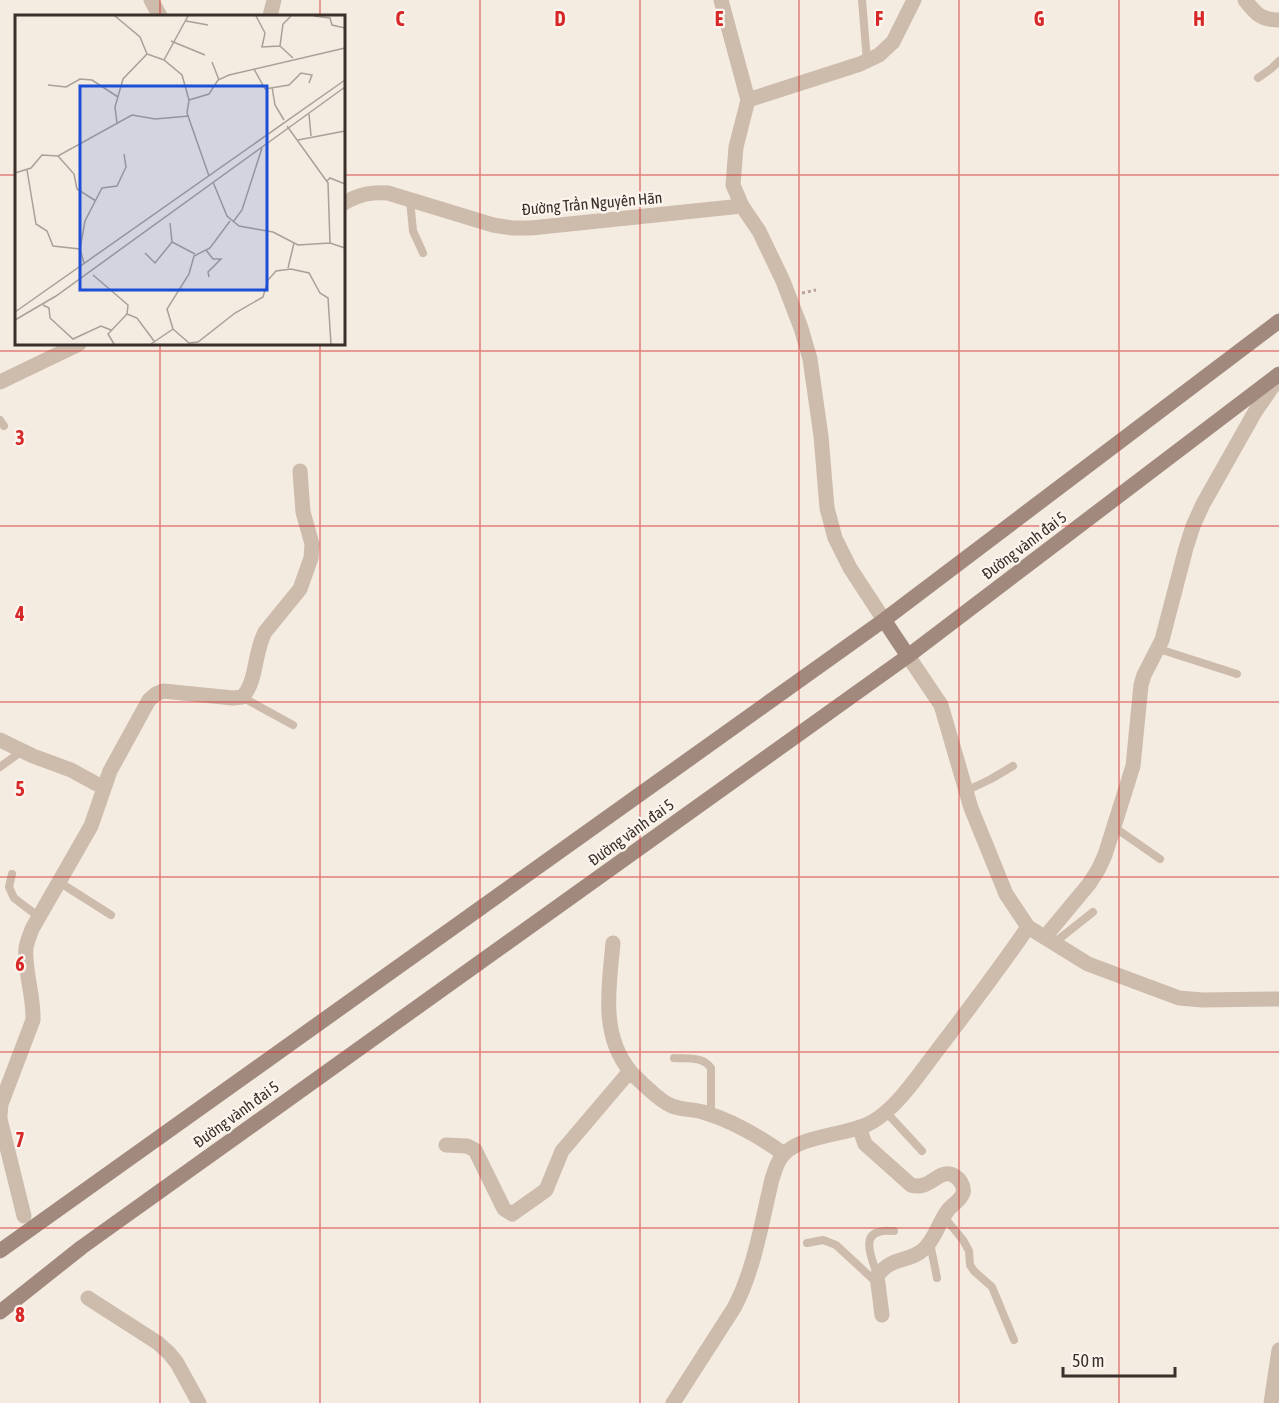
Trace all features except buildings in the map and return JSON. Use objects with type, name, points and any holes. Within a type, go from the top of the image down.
[{"type":"main road","name":"Đường vành đai 5","points":[[0,1251],[884,620],[1279,321]]},
{"type":"main road","name":"Đường vành đai 5","points":[[0,1312],[92,1240],[908,656],[1279,376]]},
{"type":"main road","points":[[884,620],[908,656]]},
{"type":"street","points":[[151,0],[159,15]]},
{"type":"street","points":[[270,15],[274,0]]},
{"type":"street","points":[[721,0],[748,100],[736,147],[733,185],[742,206],[759,231],[783,281],[801,328],[810,359],[819,416],[827,508],[836,538],[850,568],[884,620]]},
{"type":"street","points":[[748,100],[879,55],[892,42],[914,0]]},
{"type":"street","points":[[1245,0],[1255,13],[1266,20],[1279,20]]},
{"type":"street","name":"Đường Trần Nguyên Hãn","points":[[345,202],[371,192],[388,193],[493,225],[512,228],[531,228],[742,206]]},
{"type":"street","points":[[0,382],[77,345]]},
{"type":"street","points":[[1050,940],[1106,855],[1133,766],[1141,685],[1159,649],[1193,526],[1255,412],[1279,376]]},
{"type":"street","points":[[24,1216],[0,1118],[1,1104],[33,1020],[26,956],[32,929],[91,826],[110,771],[149,699],[156,693],[164,691],[233,698],[242,697],[250,688],[261,640],[300,589],[311,558],[312,544],[303,512],[300,471]]},
{"type":"street","points":[[908,656],[941,705],[971,808],[1006,894],[1028,927],[1088,964],[1179,998],[1279,999]]},
{"type":"street","points":[[0,740],[71,770],[104,788]]},
{"type":"street","points":[[672,1403],[743,1293],[772,1179],[784,1154],[800,1143],[859,1127],[872,1122],[886,1112],[921,1072],[999,970],[1028,927]]},
{"type":"street","points":[[613,944],[608,1007],[610,1027],[615,1044],[630,1071],[665,1103],[711,1115],[747,1130],[784,1154]]},
{"type":"street","points":[[446,1145],[467,1146],[475,1150],[504,1209],[512,1214],[546,1190],[562,1150],[630,1071]]},
{"type":"street","points":[[859,1127],[865,1144],[911,1185],[918,1187],[926,1185],[949,1173],[955,1176],[964,1190],[963,1196],[950,1208],[925,1248],[918,1254],[895,1261],[884,1268],[878,1280],[882,1315]]},
{"type":"street","points":[[88,1298],[158,1342],[177,1363],[199,1403]]},
{"type":"street","points":[[1271,1403],[1279,1350]]},
{"type":"lane","points":[[862,0],[867,61]]},
{"type":"lane","points":[[1258,78],[1279,61]]},
{"type":"lane","points":[[410,200],[413,231],[423,253]]},
{"type":"lane","points":[[1159,649],[1237,674]]},
{"type":"lane","points":[[242,697],[293,725]]},
{"type":"lane","points":[[0,767],[22,751]]},
{"type":"lane","points":[[966,790],[1013,766]]},
{"type":"lane","points":[[1114,827],[1160,860]]},
{"type":"lane","points":[[12,874],[9,887],[14,898],[39,917]]},
{"type":"lane","points":[[59,882],[111,915]]},
{"type":"lane","points":[[1050,940],[1093,912]]},
{"type":"lane","points":[[674,1058],[700,1060],[706,1062],[711,1068],[711,1115]]},
{"type":"lane","points":[[886,1112],[922,1150]]},
{"type":"lane","points":[[944,1217],[963,1240],[969,1251],[970,1265],[974,1271],[992,1287],[1014,1340]]},
{"type":"lane","points":[[878,1280],[869,1238],[879,1231],[894,1231]]},
{"type":"lane","points":[[807,1243],[823,1240],[836,1245],[878,1280]]},
{"type":"lane","points":[[930,1242],[937,1278]]}]
